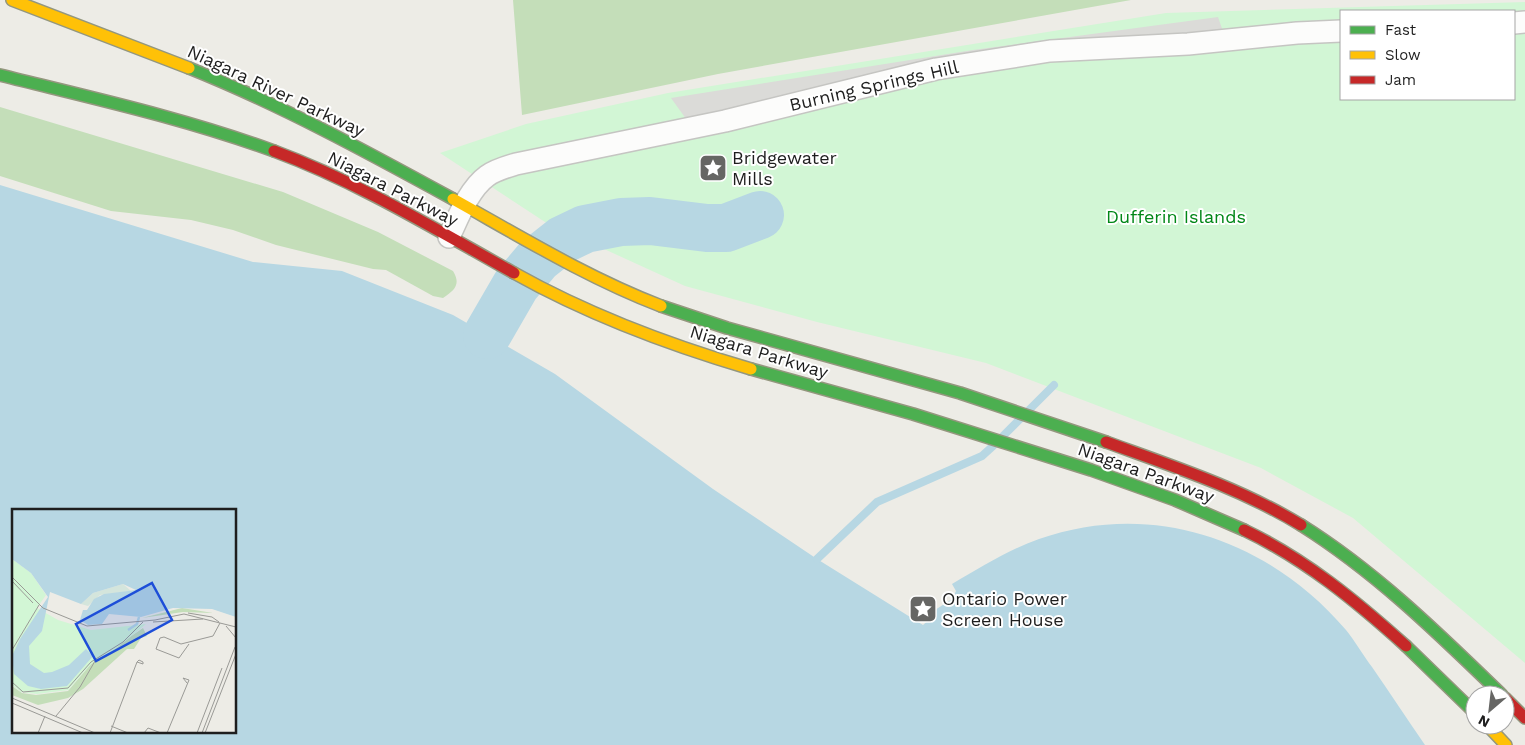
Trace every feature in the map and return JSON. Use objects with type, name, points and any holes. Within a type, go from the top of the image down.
[{"type":"main road","name":"Niagara River Parkway","points":[[12,0],[174,62],[254,96],[311,123],[515,235]]},
{"type":"main road","name":"Niagara Parkway","points":[[0,75],[179,120],[265,146],[360,188],[591,313],[647,336],[716,358],[961,428],[1098,472],[1201,510],[1251,532],[1323,576],[1380,621],[1465,703]]},
{"type":"main road","name":"Niagara Parkway","points":[[515,235],[564,262],[608,283],[691,316],[976,398],[1046,421],[1234,490],[1292,520],[1350,558],[1415,612],[1492,685]]},
{"type":"main road","points":[[1515,708],[1525,718]]},
{"type":"main road","points":[[1496,735],[1506,745]]},
{"type":"street","name":"Burning Springs Hill","points":[[449,237],[477,184],[497,170],[516,164],[725,122],[936,69],[1050,51],[1188,44],[1297,32],[1340,31]]},
{"type":"green space","points":[[513,0],[1131,0],[718,74],[522,115]]},
{"type":"green space","name":"Dufferin Islands","points":[[1525,2],[1525,663],[1353,518],[1261,468],[986,363],[817,322],[685,286],[545,222],[440,153],[526,124],[668,93],[1166,13]]},
{"type":"green space","points":[[0,107],[283,192],[378,232],[453,271],[457,280],[456,286],[443,298],[433,296],[386,270],[373,269],[276,245],[233,230],[191,220],[111,211],[0,176]]},
{"type":"shaded area","points":[[1218,17],[1226,40],[983,62],[689,123],[671,98],[973,50]]},
{"type":"water","points":[[0,185],[253,262],[342,271],[453,315],[555,374],[713,489],[817,559],[923,625],[931,618],[935,610],[952,599],[956,591],[952,584],[984,565],[1028,543],[1082,528],[1124,524],[1166,526],[1206,536],[1245,551],[1282,572],[1315,599],[1346,630],[1425,745],[0,745]]},
{"type":"waterway","points":[[487,335],[516,285],[538,259],[562,240],[585,229],[621,222],[650,221],[707,228],[726,228],[760,215]]},
{"type":"waterway","points":[[1029,410],[1054,385]]},
{"type":"waterway","points":[[1003,436],[1021,418]]},
{"type":"waterway","points":[[817,559],[877,502],[982,456],[993,446]]},
{"type":"traffic: fast","points":[[189,68],[290,113],[453,199]]},
{"type":"traffic: fast","points":[[0,75],[206,128],[274,151]]},
{"type":"traffic: fast","points":[[661,306],[727,328],[960,393],[1106,442]]},
{"type":"traffic: fast","points":[[751,369],[913,414],[1091,470],[1175,500],[1244,530]]},
{"type":"traffic: fast","points":[[1301,525],[1329,543],[1381,583],[1491,685]]},
{"type":"traffic: fast","points":[[1406,646],[1465,703]]},
{"type":"traffic: slow","points":[[12,0],[189,68]]},
{"type":"traffic: slow","points":[[453,199],[581,270],[661,306]]},
{"type":"traffic: slow","points":[[514,273],[600,316],[690,350],[751,369]]},
{"type":"traffic: slow","points":[[1496,735],[1506,745]]},
{"type":"traffic: jam","points":[[274,151],[305,163],[366,192],[514,273]]},
{"type":"traffic: jam","points":[[1106,442],[1230,489],[1301,525]]},
{"type":"traffic: jam","points":[[1244,530],[1288,554],[1329,582],[1406,646]]},
{"type":"traffic: jam","points":[[1515,708],[1525,718]]},
{"type":"place","name":"Bridgewater Mills","points":[[713,168]]},
{"type":"place","name":"Ontario Power Screen House","points":[[923,609]]}]
